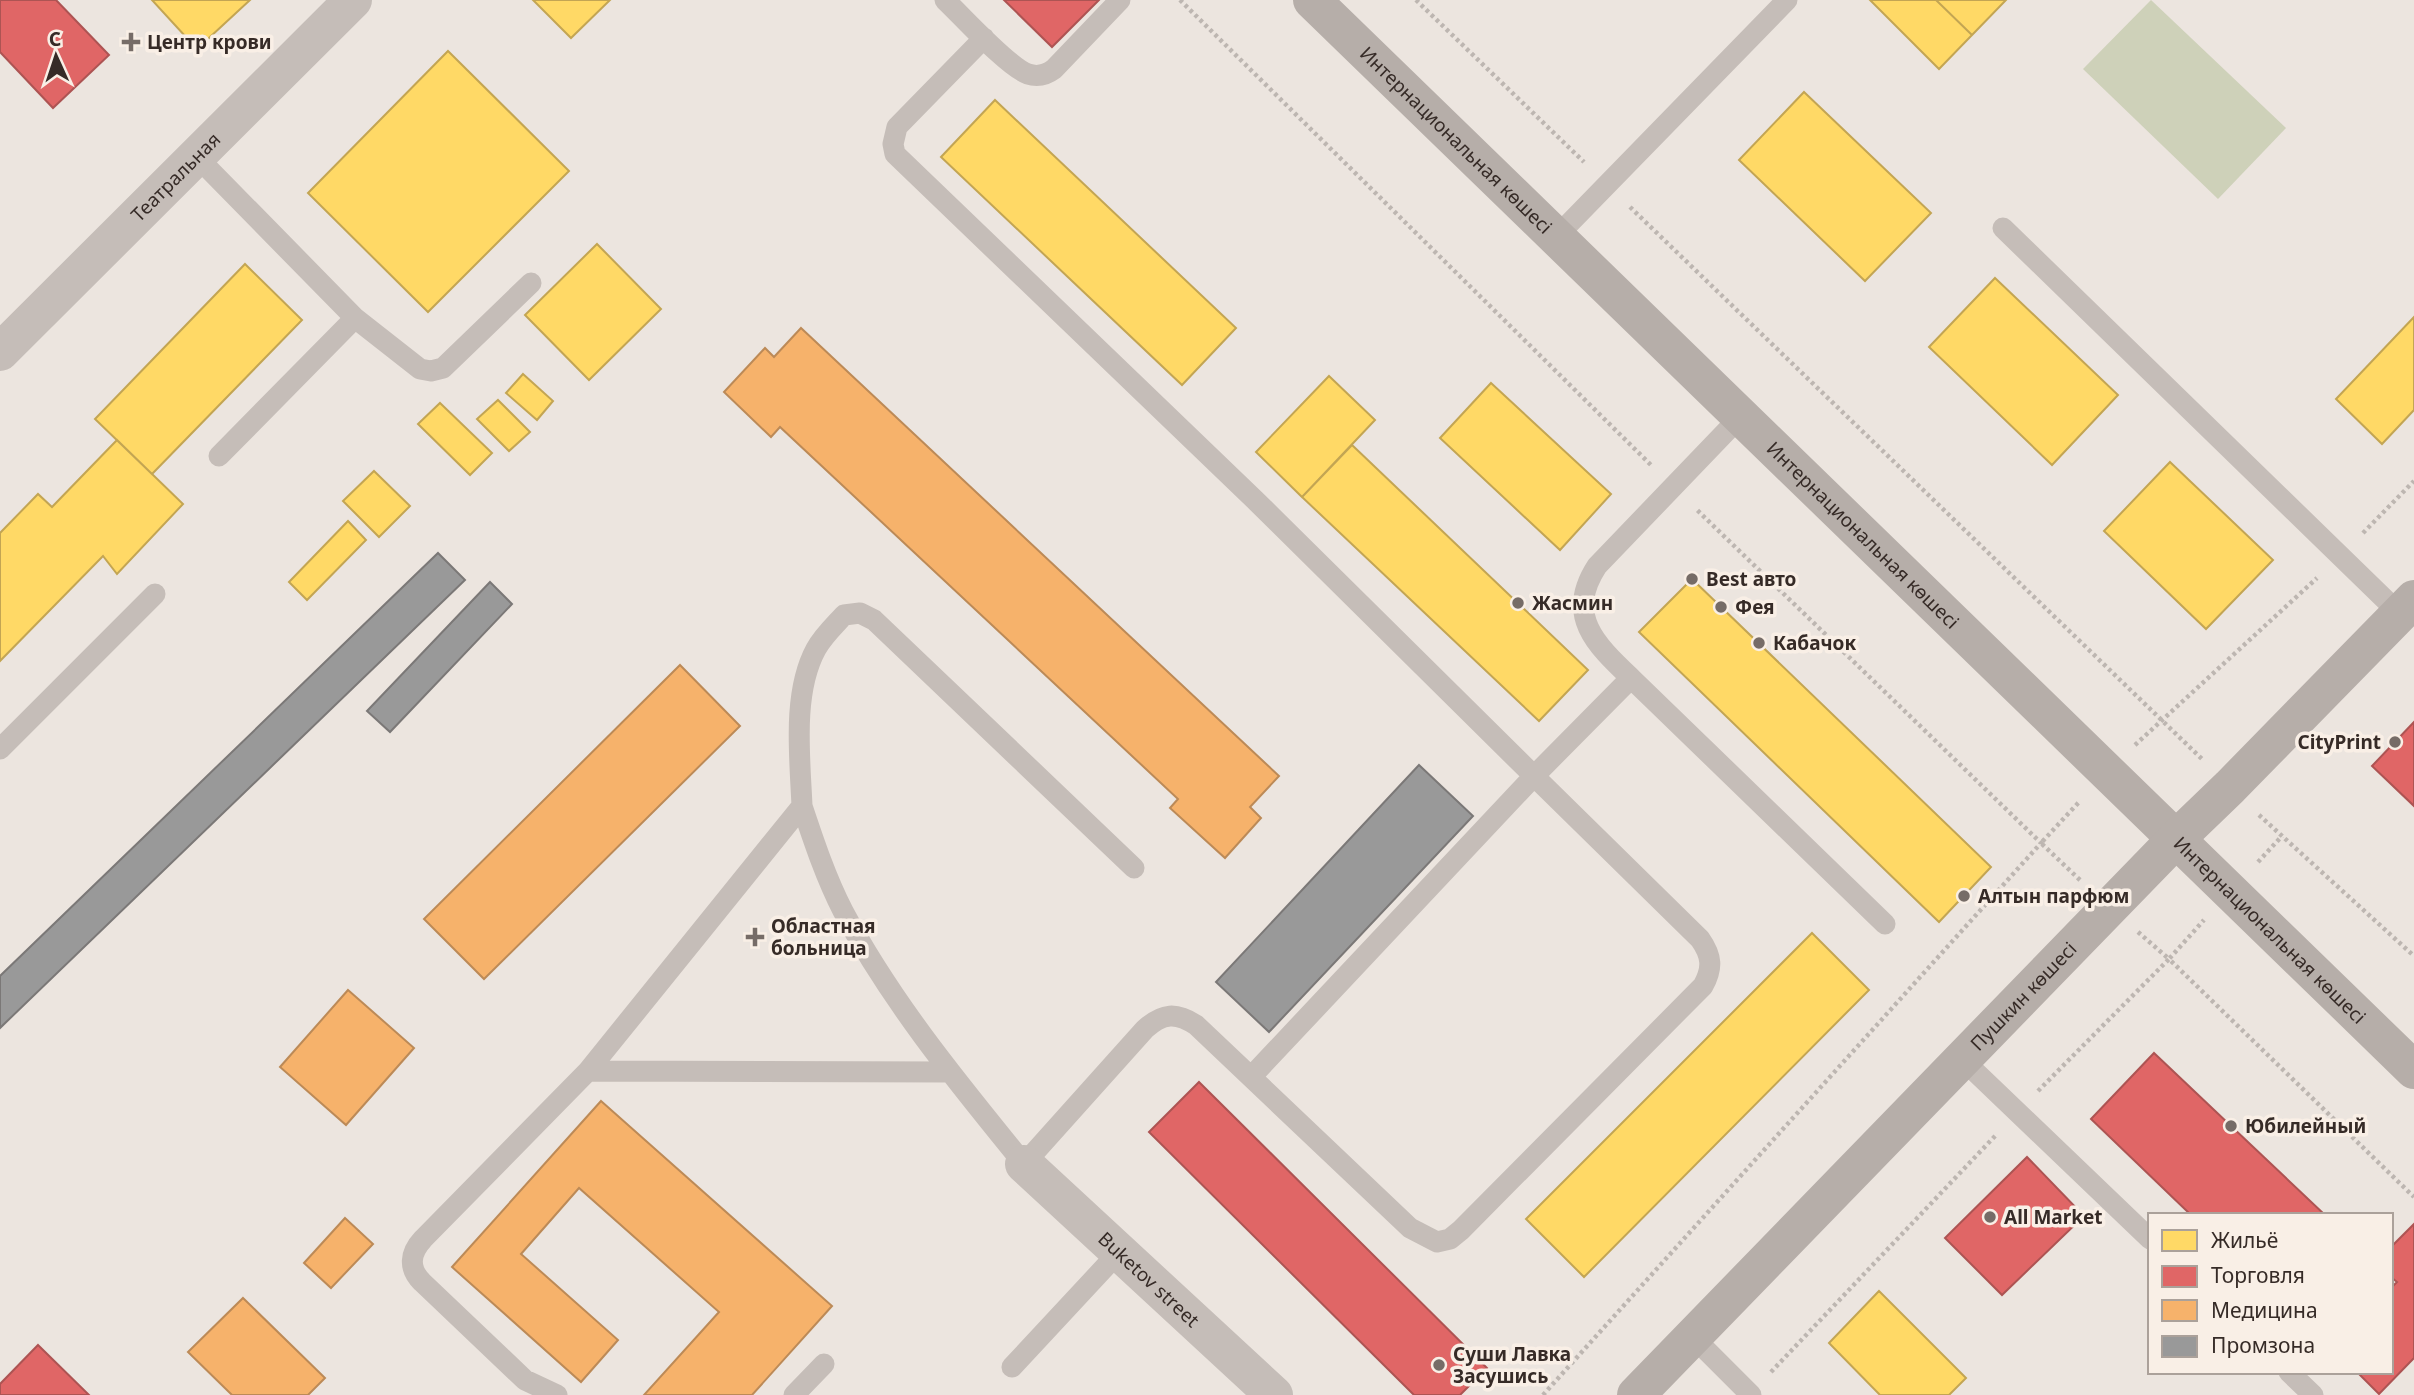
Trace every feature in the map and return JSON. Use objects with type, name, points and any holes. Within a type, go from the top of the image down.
[{"type":"street","name":"Театральная","points":[[0,352],[353,0]]},
{"type":"street","name":"Интернациональная көшесі","points":[[1312,0],[2414,1070]]},
{"type":"street","name":"Пушкин көшесі","points":[[1636,1395],[2176,839],[2407,607]]},
{"type":"street","name":"Buketov street","points":[[1024,1164],[1273,1395]]},
{"type":"lane","points":[[946,0],[1024,73],[1033,75],[1048,74],[1120,0]]},
{"type":"lane","points":[[1556,237],[1787,0]]},
{"type":"lane","points":[[985,38],[897,127],[892,144],[895,154],[1255,500],[1700,939],[1709,951],[1709,975],[1703,986],[1450,1239],[1437,1242],[1410,1228],[1196,1025],[1183,1017],[1170,1014],[1156,1019],[1024,1164],[950,1072],[897,1000],[842,909],[819,858],[802,806],[800,708],[809,666],[816,649],[844,615],[860,613],[874,620],[1134,868]]},
{"type":"lane","points":[[197,157],[355,318],[419,369],[431,371],[443,368],[531,283]]},
{"type":"lane","points":[[2003,228],[2341,556],[2407,607]]},
{"type":"lane","points":[[219,456],[355,318]]},
{"type":"lane","points":[[1741,416],[1597,566],[1584,593],[1583,615],[1594,639],[1604,652],[1885,924]]},
{"type":"lane","points":[[0,749],[156,594]]},
{"type":"lane","points":[[1251,1077],[1534,776],[1630,678]]},
{"type":"lane","points":[[557,1395],[525,1380],[415,1275],[411,1263],[414,1250],[589,1071],[802,806]]},
{"type":"lane","points":[[1963,1060],[2148,1237]]},
{"type":"lane","points":[[589,1071],[950,1072]]},
{"type":"lane","points":[[1012,1367],[1119,1252]]},
{"type":"lane","points":[[1692,1336],[1751,1395]]},
{"type":"lane","points":[[794,1395],[824,1364]]},
{"type":"lane","points":[[2291,1374],[2313,1395]]},
{"type":"path","points":[[1180,0],[1673,487],[2041,843],[1543,1395]]},
{"type":"path","points":[[1416,0],[2163,719],[2230,787],[2414,956]]},
{"type":"path","points":[[2163,719],[2341,556],[2414,481]]},
{"type":"green space","points":[[2151,0],[2286,128],[2218,199],[2083,69]]},
{"type":"building: Жильё","points":[[152,0],[250,0],[197,49]]},
{"type":"building: Жильё","points":[[533,0],[610,0],[571,38]]},
{"type":"building: Жильё","points":[[1870,0],[1936,0],[1972,35],[1939,69]]},
{"type":"building: Жильё","points":[[1936,0],[2006,0],[1972,35]]},
{"type":"building: Жильё","points":[[448,51],[569,171],[428,312],[308,193]]},
{"type":"building: Жильё","points":[[1804,92],[1931,213],[1865,281],[1739,160]]},
{"type":"building: Жильё","points":[[995,100],[1236,328],[1182,385],[941,157]]},
{"type":"building: Жильё","points":[[597,244],[661,309],[589,380],[525,315]]},
{"type":"building: Жильё","points":[[245,264],[302,320],[152,474],[95,419]]},
{"type":"building: Жильё","points":[[1995,278],[2118,395],[2052,465],[1929,347]]},
{"type":"building: Жильё","points":[[2414,317],[2414,410],[2382,444],[2336,399]]},
{"type":"building: Жильё","points":[[523,374],[553,401],[537,420],[506,393]]},
{"type":"building: Жильё","points":[[1329,376],[1375,420],[1302,497],[1256,452]]},
{"type":"building: Жильё","points":[[1491,383],[1611,494],[1560,550],[1440,438]]},
{"type":"building: Жильё","points":[[498,400],[530,432],[509,451],[477,419]]},
{"type":"building: Жильё","points":[[440,403],[492,453],[470,475],[418,424]]},
{"type":"building: Жильё","points":[[117,440],[183,504],[117,574],[103,556],[0,661],[0,533],[38,494],[52,507]]},
{"type":"building: Жильё","points":[[1352,445],[1588,670],[1539,721],[1302,497]]},
{"type":"building: Жильё","points":[[2170,462],[2273,560],[2206,629],[2104,531]]},
{"type":"building: Жильё","points":[[374,471],[410,506],[379,537],[343,501]]},
{"type":"building: Жильё","points":[[348,521],[366,540],[307,600],[289,582]]},
{"type":"building: Жильё","points":[[1692,579],[1991,867],[1939,922],[1639,632]]},
{"type":"building: Жильё","points":[[1812,933],[1869,990],[1584,1277],[1526,1219]]},
{"type":"building: Жильё","points":[[1879,1291],[1966,1378],[1949,1395],[1880,1395],[1829,1343]]},
{"type":"building: Торговля","points":[[0,0],[56,0],[109,55],[53,108],[0,52]]},
{"type":"building: Торговля","points":[[1004,0],[1099,0],[1052,47]]},
{"type":"building: Торговля","points":[[2414,722],[2414,806],[2372,766]]},
{"type":"building: Торговля","points":[[2154,1053],[2323,1213],[2189,1213],[2091,1119]]},
{"type":"building: Торговля","points":[[1199,1082],[1487,1368],[1460,1395],[1414,1395],[1149,1132]]},
{"type":"building: Торговля","points":[[2027,1157],[2084,1216],[2002,1295],[1945,1238]]},
{"type":"building: Торговля","points":[[2414,1224],[2414,1358],[2379,1394],[2359,1374],[2393,1374],[2393,1286],[2397,1282],[2393,1279],[2393,1245]]},
{"type":"building: Торговля","points":[[38,1345],[89,1395],[0,1395],[0,1384]]},
{"type":"building: Медицина","points":[[801,328],[1279,776],[1250,807],[1261,818],[1225,858],[1170,808],[1178,799],[780,427],[771,437],[724,392],[765,348],[774,357]]},
{"type":"building: Медицина","points":[[680,665],[740,726],[484,979],[424,919]]},
{"type":"building: Медицина","points":[[348,990],[414,1048],[346,1125],[280,1067]]},
{"type":"building: Медицина","points":[[601,1101],[832,1306],[752,1395],[644,1395],[719,1312],[579,1188],[521,1254],[618,1340],[581,1382],[452,1267]]},
{"type":"building: Медицина","points":[[345,1218],[373,1244],[331,1288],[304,1263]]},
{"type":"building: Медицина","points":[[243,1298],[325,1378],[308,1395],[232,1395],[188,1352]]},
{"type":"building: Промзона","points":[[438,553],[465,580],[0,1028],[0,976]]},
{"type":"building: Промзона","points":[[490,582],[512,604],[390,732],[367,711]]},
{"type":"building: Промзона","points":[[1419,765],[1473,816],[1269,1032],[1216,982]]},
{"type":"place","name":"Центр крови","points":[[131,42]]},
{"type":"place","name":"Best авто","points":[[1692,579]]},
{"type":"place","name":"Жасмин","points":[[1518,603]]},
{"type":"place","name":"Фея","points":[[1721,607]]},
{"type":"place","name":"Кабачок","points":[[1759,643]]},
{"type":"place","name":"CityPrint","points":[[2395,742]]},
{"type":"place","name":"Алтын парфюм","points":[[1964,896]]},
{"type":"place","name":"Областная больница","points":[[755,937]]},
{"type":"place","name":"Юбилейный","points":[[2231,1126]]},
{"type":"place","name":"All Market","points":[[1990,1217]]},
{"type":"place","name":"Суши Лавка Засушись","points":[[1439,1365]]}]
